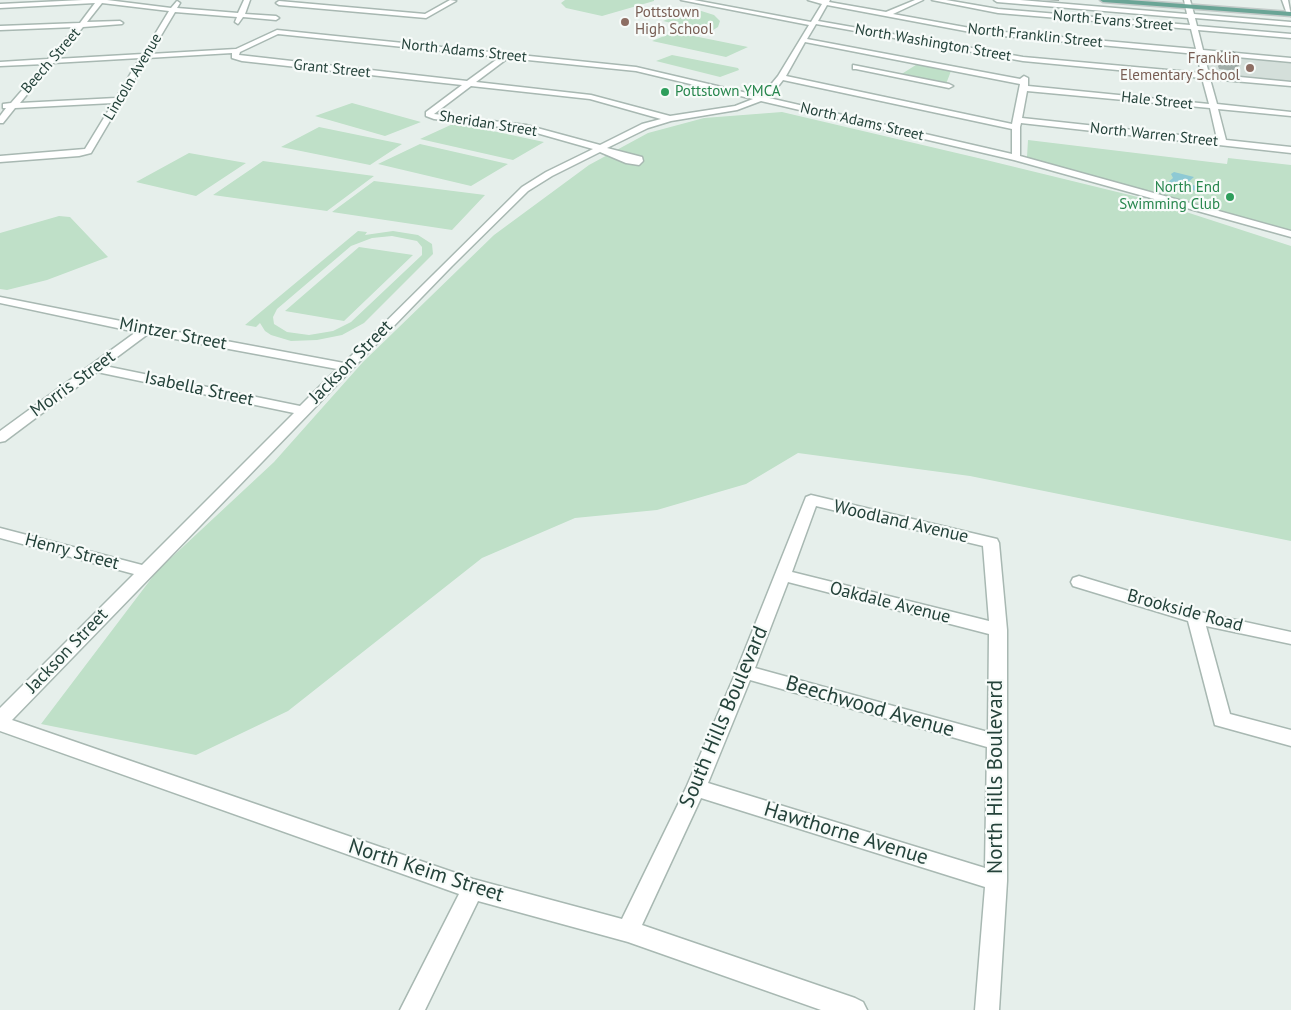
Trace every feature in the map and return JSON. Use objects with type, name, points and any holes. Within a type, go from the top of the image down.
[{"type":"main road","points":[[1102,0],[1188,3],[1290,14]]},
{"type":"street","points":[[0,6],[18,2],[100,0],[240,18],[276,17],[290,10],[314,6],[326,0]]},
{"type":"street","name":"Beech Street","points":[[0,121],[100,0]]},
{"type":"street","name":"Lincoln Avenue","points":[[0,159],[84,152],[90,148],[180,0]]},
{"type":"street","points":[[240,18],[247,0]]},
{"type":"street","points":[[444,0],[453,1]]},
{"type":"street","name":"North Washington Street","points":[[684,0],[814,24],[1205,77],[1291,84]]},
{"type":"street","name":"North Franklin Street","points":[[811,0],[826,1],[970,31],[1024,51],[1199,52],[1291,60]]},
{"type":"street","points":[[887,14],[920,0]]},
{"type":"street","name":"North Evans Street","points":[[936,0],[1028,17],[1291,36]]},
{"type":"street","points":[[997,0],[1291,24]]},
{"type":"street","points":[[1285,0],[1290,14]]},
{"type":"street","points":[[0,64],[238,51],[277,32],[276,17],[279,1],[426,16],[453,1]]},
{"type":"street","points":[[762,98],[768,95],[781,77],[826,1]]},
{"type":"street","points":[[5,15],[18,2]]},
{"type":"street","points":[[1028,17],[1031,2]]},
{"type":"street","points":[[1188,3],[1222,142]]},
{"type":"street","points":[[0,28],[120,23]]},
{"type":"street","name":"North Adams Street","points":[[277,32],[636,69],[1016,158],[1291,234]]},
{"type":"street","name":"Hale Street","points":[[803,40],[1024,85],[1291,114]]},
{"type":"street","name":"Grant Street","points":[[238,51],[235,56],[242,59],[591,97],[670,119]]},
{"type":"street","points":[[1016,158],[1017,123],[1024,85],[1024,51]]},
{"type":"street","points":[[863,52],[850,78],[949,86]]},
{"type":"street","points":[[468,83],[507,56]]},
{"type":"street","points":[[946,103],[949,86],[955,70]]},
{"type":"street","name":"North Warren Street","points":[[781,77],[850,78],[1017,123],[1291,150]]},
{"type":"street","name":"Sheridan Street","points":[[468,83],[429,114],[526,128],[603,149]]},
{"type":"street","name":"Jackson Street","points":[[0,721],[144,571],[474,237],[525,189],[645,126],[670,119],[732,109],[762,98]]},
{"type":"street","points":[[0,107],[120,100]]},
{"type":"street","name":"Mintzer Street","points":[[0,300],[146,330],[346,367]]},
{"type":"street","name":"Morris Street","points":[[0,438],[146,330]]},
{"type":"street","name":"Isabella Street","points":[[95,368],[303,411]]},
{"type":"street","name":"Woodland Avenue","points":[[811,500],[992,543]]},
{"type":"street","name":"South Hills Boulevard","points":[[628,931],[696,788],[745,672],[811,500]]},
{"type":"street","name":"Henry Street","points":[[0,533],[144,571]]},
{"type":"street","name":"North Hills Boulevard","points":[[987,1010],[996,881],[998,630],[992,543]]},
{"type":"street","name":"Oakdale Avenue","points":[[782,575],[998,630]]},
{"type":"street","name":"Brookside Road","points":[[1079,582],[1195,617],[1291,638]]},
{"type":"street","points":[[1195,617],[1222,720],[1291,738]]},
{"type":"street","name":"Beechwood Avenue","points":[[745,672],[996,742]]},
{"type":"street","name":"North Keim Street","points":[[0,721],[472,889],[628,931],[855,1010]]},
{"type":"street","name":"Hawthorne Avenue","points":[[696,788],[996,881]]},
{"type":"street","points":[[412,1010],[472,889]]},
{"type":"shaded area","name":"Franklin Elementary School","points":[[1204,53],[1291,61],[1291,82],[1210,75]]},
{"type":"green space","points":[[565,0],[654,1],[602,16],[566,8],[561,3]]},
{"type":"green space","points":[[695,9],[714,15],[720,21],[718,27],[710,32],[663,21]]},
{"type":"green space","points":[[674,32],[748,47],[726,57],[652,41]]},
{"type":"green space","points":[[672,55],[738,68],[739,70],[720,77],[656,61]]},
{"type":"green space","points":[[919,63],[951,71],[946,84],[900,75]]},
{"type":"green space","points":[[352,103],[421,122],[385,136],[315,116]]},
{"type":"green space","points":[[782,112],[1146,199],[1291,246],[1291,541],[970,476],[798,453],[746,484],[657,510],[575,518],[482,558],[288,711],[196,755],[41,724],[157,571],[274,462],[363,362],[494,235],[589,165],[648,133],[704,118]]},
{"type":"green space","points":[[455,123],[544,142],[513,160],[420,139]]},
{"type":"green space","points":[[319,127],[402,144],[370,165],[281,147]]},
{"type":"green space","name":"North End Swimming Club","points":[[1028,140],[1227,164],[1228,158],[1291,165],[1291,232],[1027,157]]},
{"type":"green space","points":[[420,144],[508,164],[471,186],[378,164]]},
{"type":"green space","points":[[189,153],[246,163],[196,196],[136,182]]},
{"type":"green space","points":[[263,161],[374,176],[327,211],[213,195]]},
{"type":"green space","points":[[374,181],[485,195],[452,230],[332,212]]},
{"type":"green space","points":[[59,216],[70,217],[108,257],[47,280],[7,290],[0,289],[0,233]]},
{"type":"green space","points":[[358,231],[367,232],[365,235],[393,231],[418,235],[432,244],[433,254],[364,323],[342,335],[317,340],[291,341],[271,335],[265,331],[260,323],[256,327],[245,325]],"holes":[[[392,236],[417,241],[422,247],[422,255],[351,322],[333,331],[309,335],[287,332],[274,324],[273,317],[277,309],[351,246],[372,238]]]},
{"type":"green space","points":[[359,247],[413,255],[344,321],[285,311]]},
{"type":"water","points":[[1174,172],[1194,177],[1187,183],[1199,187],[1196,191],[1167,183],[1173,178],[1171,174]]},
{"type":"building","points":[[1217,51],[1234,52],[1239,65],[1221,63]]},
{"type":"place","name":"Pottstown High School","points":[[625,22]]},
{"type":"place","name":"Franklin Elementary School","points":[[1250,68]]},
{"type":"place","name":"Pottstown YMCA","points":[[665,92]]},
{"type":"place","name":"North End Swimming Club","points":[[1230,197]]}]
